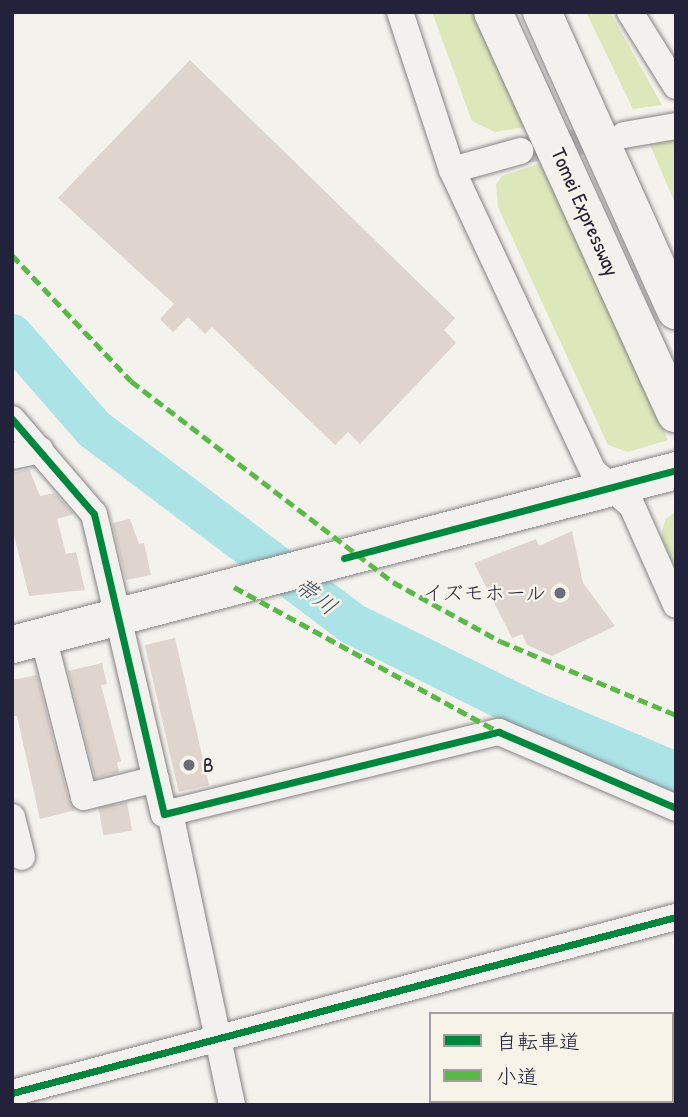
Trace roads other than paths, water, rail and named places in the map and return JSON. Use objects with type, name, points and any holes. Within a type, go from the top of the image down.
[{"type":"highway","name":"Tomei Expressway","points":[[493,12],[676,414]]},
{"type":"highway","name":"Tomei Expressway","points":[[542,12],[676,310]]},
{"type":"street","points":[[400,12],[452,170],[593,471],[632,506],[676,605]]},
{"type":"street","points":[[630,12],[676,86]]},
{"type":"street","points":[[624,135],[676,126]]},
{"type":"street","points":[[452,170],[520,151]]},
{"type":"street","points":[[12,419],[89,502],[164,814],[499,732],[676,808]]},
{"type":"street","points":[[12,456],[40,450]]},
{"type":"street","points":[[156,779],[84,797],[27,640],[676,470]]},
{"type":"street","points":[[170,813],[232,1105]]},
{"type":"street","points":[[12,817],[22,858]]},
{"type":"street","points":[[12,1093],[676,917]]},
{"type":"waterway","name":"帯川","points":[[12,335],[94,429],[353,624],[529,711],[676,773]]},
{"type":"tunnel","points":[[520,151],[615,136]]},
{"type":"place","name":"イズモホール","points":[[560,593]]},
{"type":"place","name":"B","points":[[189,765]]}]
